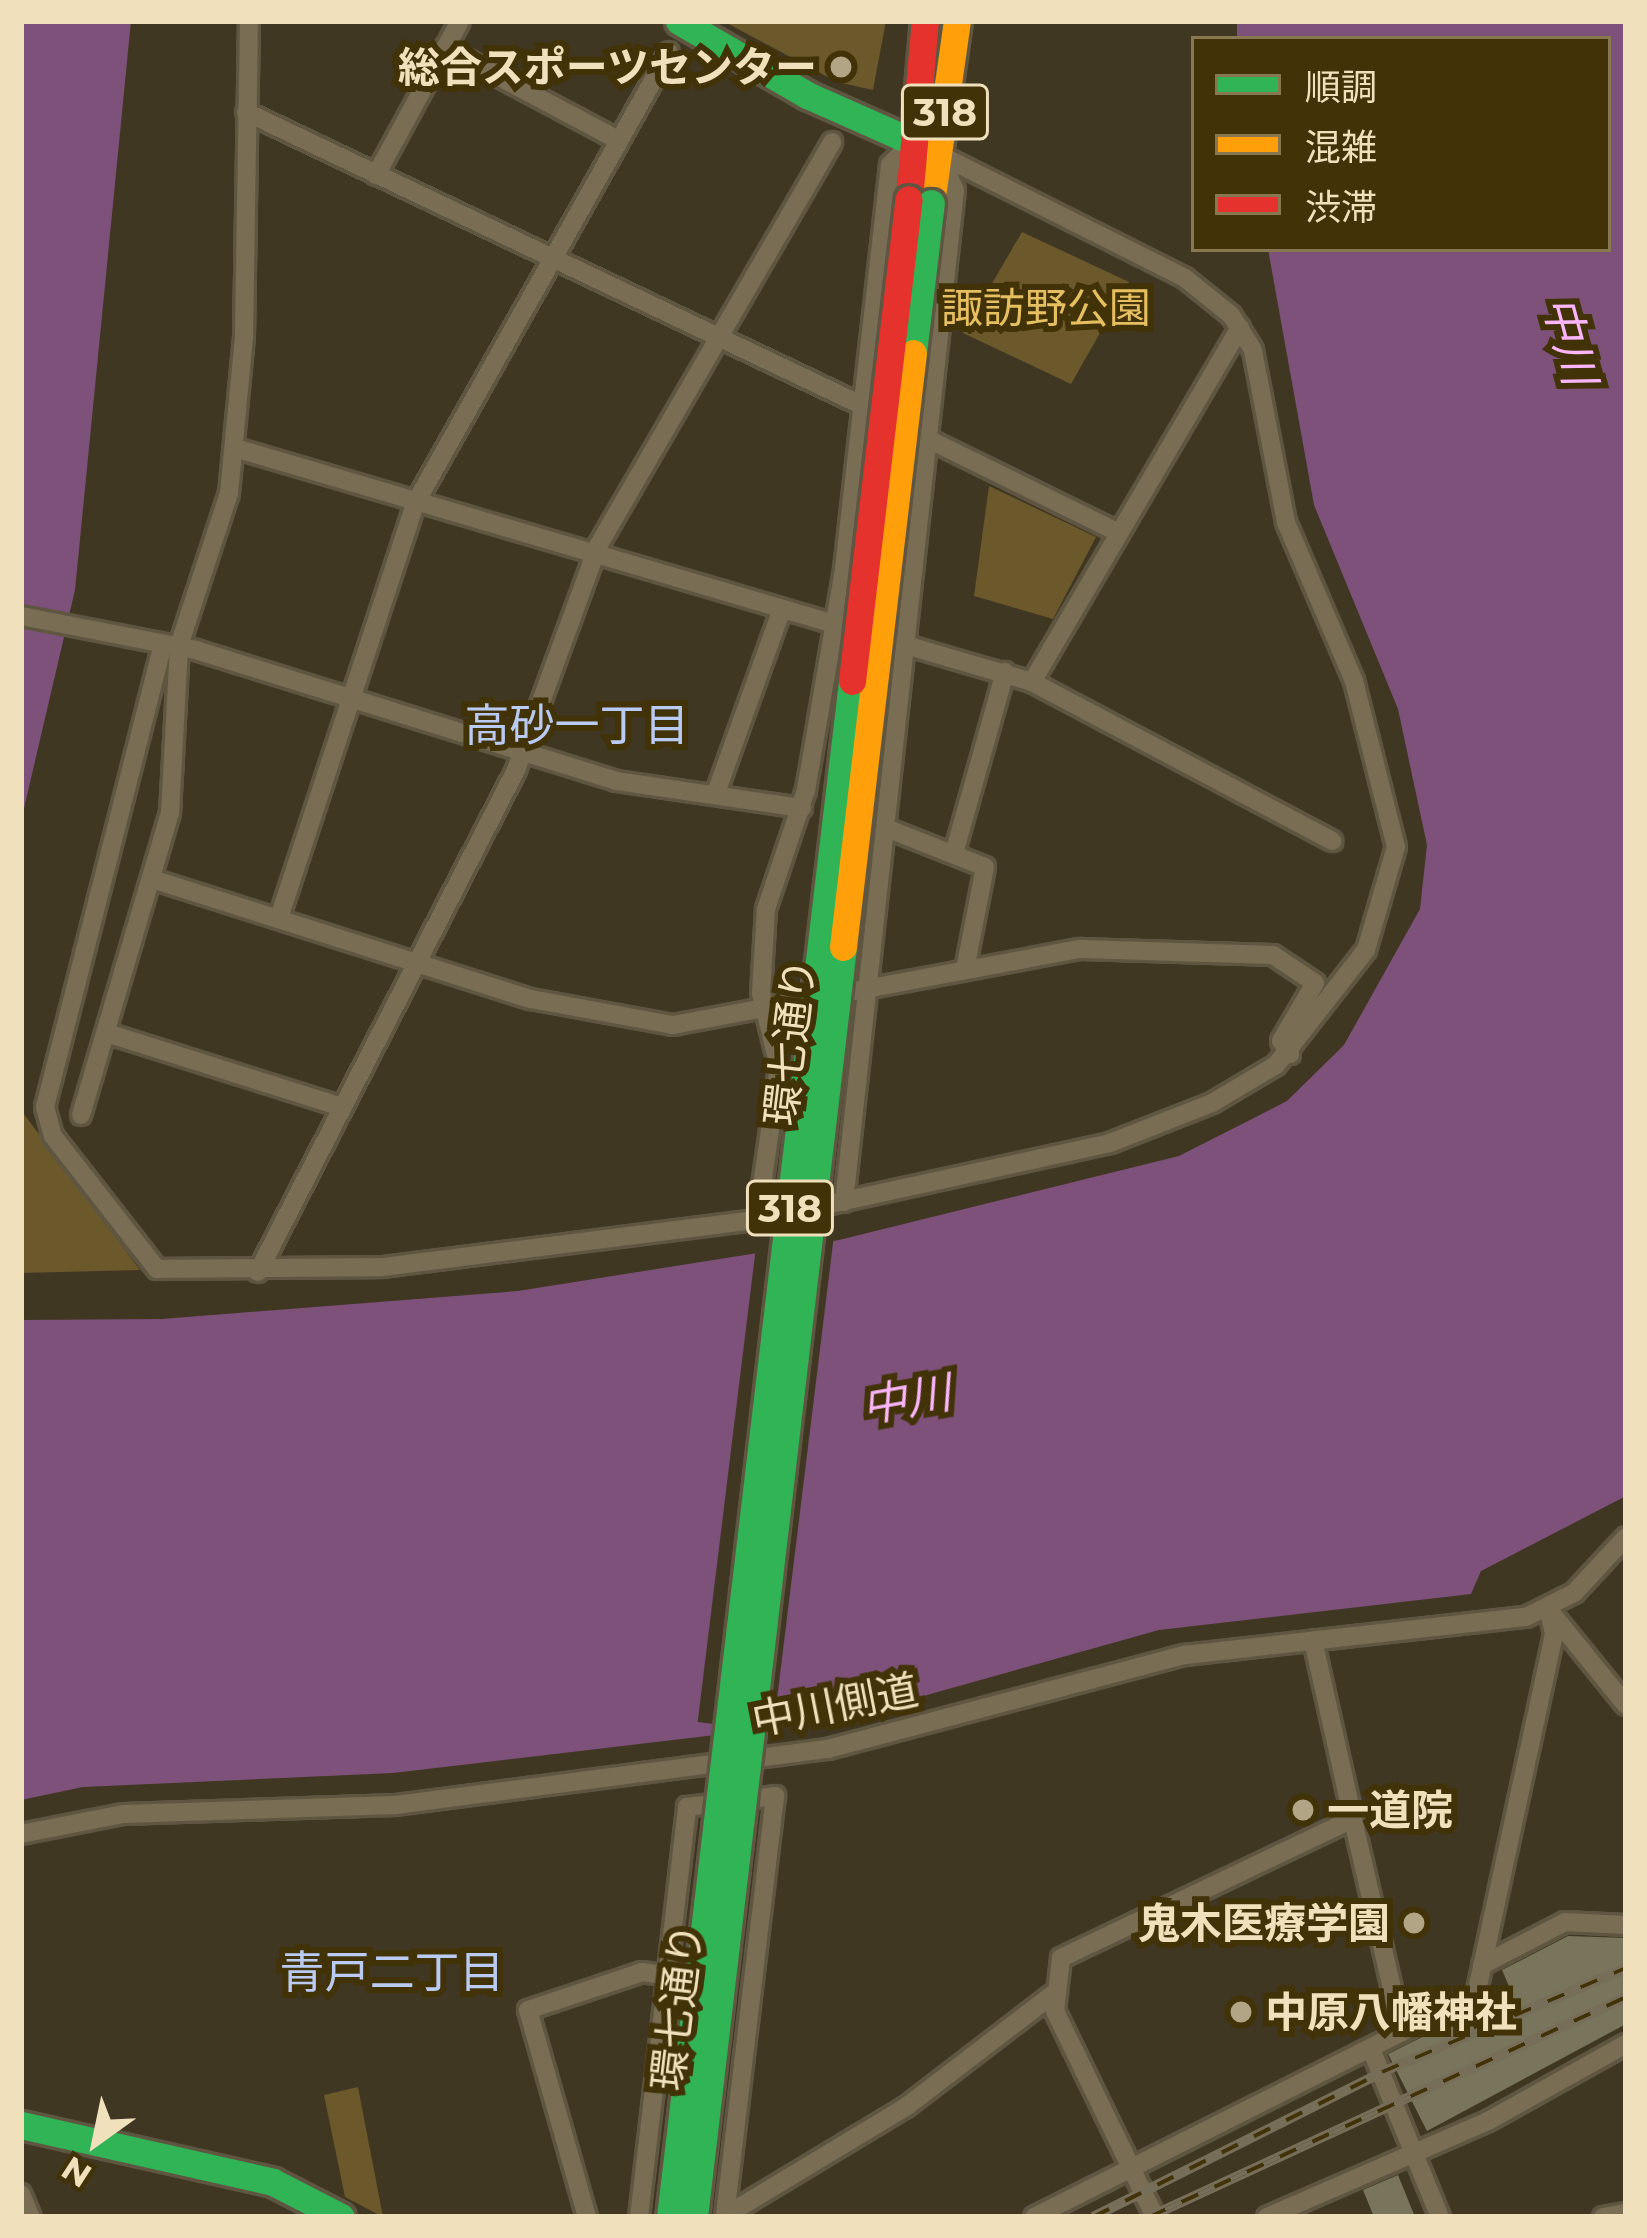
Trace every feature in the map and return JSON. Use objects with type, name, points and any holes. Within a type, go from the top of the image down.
[{"type":"main road","points":[[679,21],[807,95],[926,147]]},
{"type":"main road","name":"環七通り","points":[[694,2217],[926,147],[926,21]]},
{"type":"main road","name":"環七通り","points":[[926,147],[957,21]]},
{"type":"main road","name":"環七通り","points":[[670,2217],[920,201]]},
{"type":"main road","points":[[21,2125],[273,2182],[341,2217]]},
{"type":"street","points":[[249,21],[235,448],[165,644],[45,1117],[157,1269],[258,1272],[513,1254],[757,1220],[1110,1143],[1212,1102],[1290,1054],[1366,950],[1396,847],[1354,681],[1290,534],[1260,369],[1240,328],[1185,278],[926,147]]},
{"type":"street","points":[[376,175],[460,21]]},
{"type":"street","points":[[445,48],[618,140]]},
{"type":"street","points":[[279,918],[416,502],[669,52]]},
{"type":"street","points":[[246,112],[861,405]]},
{"type":"street","points":[[258,1272],[524,753],[595,553],[832,142]]},
{"type":"street","points":[[757,1220],[779,1067],[765,1012],[766,909],[802,808],[861,405],[890,165],[926,147]]},
{"type":"street","points":[[844,1202],[924,437],[955,190],[926,147]]},
{"type":"street","points":[[1032,682],[1115,531],[1240,328]]},
{"type":"street","points":[[924,437],[1115,531]]},
{"type":"street","points":[[235,448],[1005,672],[1332,841]]},
{"type":"street","points":[[716,793],[782,609]]},
{"type":"street","points":[[21,616],[165,644],[616,781],[802,808]]},
{"type":"street","points":[[81,1115],[170,813],[165,644]]},
{"type":"street","points":[[955,850],[1005,672]]},
{"type":"street","points":[[886,828],[955,850],[986,867],[965,970]]},
{"type":"street","points":[[152,879],[531,999],[673,1025],[765,1012],[1081,949],[1273,956],[1315,983],[1281,1041],[1290,1054]]},
{"type":"street","points":[[107,1033],[342,1107]]},
{"type":"street","points":[[1549,1610],[1626,1537]]},
{"type":"street","points":[[1549,1610],[1626,1705]]},
{"type":"street","points":[[1034,2217],[1135,2171],[1475,1995],[1554,1634],[1549,1610]]},
{"type":"street","name":"中川側道","points":[[21,1834],[123,1814],[396,1804],[828,1749],[1157,1661],[1549,1610]]},
{"type":"street","points":[[1313,1640],[1402,2032]]},
{"type":"street","points":[[639,2217],[687,1807],[775,1796],[725,2216]]},
{"type":"street","points":[[725,2216],[906,2107],[1052,1995],[1061,1958],[1353,1819]]},
{"type":"street","points":[[1482,1965],[1565,1922],[1626,1925]]},
{"type":"street","points":[[587,2217],[528,2010],[642,1972],[664,1975]]},
{"type":"street","points":[[1052,1995],[1155,2217]]},
{"type":"street","points":[[1267,2217],[1418,2154],[1626,2044]]},
{"type":"street","points":[[1371,2049],[1440,2217]]},
{"type":"street","points":[[21,2194],[32,2217]]},
{"type":"street","points":[[1603,2217],[1626,2212]]},
{"type":"green space","name":"総合スポーツセンター","points":[[723,21],[886,21],[873,90],[837,82]]},
{"type":"green space","name":"諏訪野公園","points":[[1022,232],[1129,282],[1071,384],[963,333]]},
{"type":"green space","points":[[989,486],[1096,537],[1053,619],[974,596]]},
{"type":"green space","points":[[21,1110],[140,1270],[21,1273]]},
{"type":"green space","points":[[358,2087],[383,2217],[345,2197],[324,2095]]},
{"type":"water","points":[[21,21],[131,21],[75,590],[21,821]]},
{"type":"water","name":"中川","points":[[1237,21],[1626,21],[1626,1496],[1481,1571],[1471,1594],[1159,1630],[834,1721],[393,1773],[83,1787],[21,1800],[21,1320],[162,1319],[518,1291],[839,1240],[1179,1156],[1287,1101],[1344,1045],[1420,909],[1427,845],[1398,709],[1314,505],[1269,252],[1611,252],[1611,36],[1237,36]]},
{"type":"pier","points":[[759,1226],[834,1235],[773,1731],[698,1722]]},
{"type":"building","points":[[1568,1936],[1626,1938],[1626,2024],[1427,2131],[1388,2054],[1483,2007],[1509,1986],[1502,1970]]},
{"type":"building","points":[[1398,2175],[1415,2217],[1374,2217],[1363,2190]]},
{"type":"railway","points":[[1093,2217],[1382,2072],[1626,1968]]},
{"type":"railway","points":[[1149,2217],[1626,1997]]},
{"type":"traffic: fast","points":[[679,21],[807,95],[931,150]]},
{"type":"traffic: fast","points":[[913,353],[931,203]]},
{"type":"traffic: fast","points":[[670,2217],[852,681]]},
{"type":"traffic: fast","points":[[694,2217],[843,947]]},
{"type":"traffic: fast","points":[[21,2125],[273,2182],[341,2217]]},
{"type":"traffic: slow","points":[[931,203],[957,21]]},
{"type":"traffic: slow","points":[[843,947],[913,353]]},
{"type":"traffic: jam","points":[[909,199],[925,21]]},
{"type":"traffic: jam","points":[[852,681],[909,199]]},
{"type":"place","name":"総合スポーツセンター","points":[[841,67]]},
{"type":"place","name":"一道院","points":[[1303,1810]]},
{"type":"place","name":"鬼木医療学園","points":[[1414,1923]]},
{"type":"place","name":"中原八幡神社","points":[[1241,2012]]},
{"type":"district","name":"高砂一丁目","points":[[577,725]]},
{"type":"district","name":"青戸二丁目","points":[[392,1972]]}]
